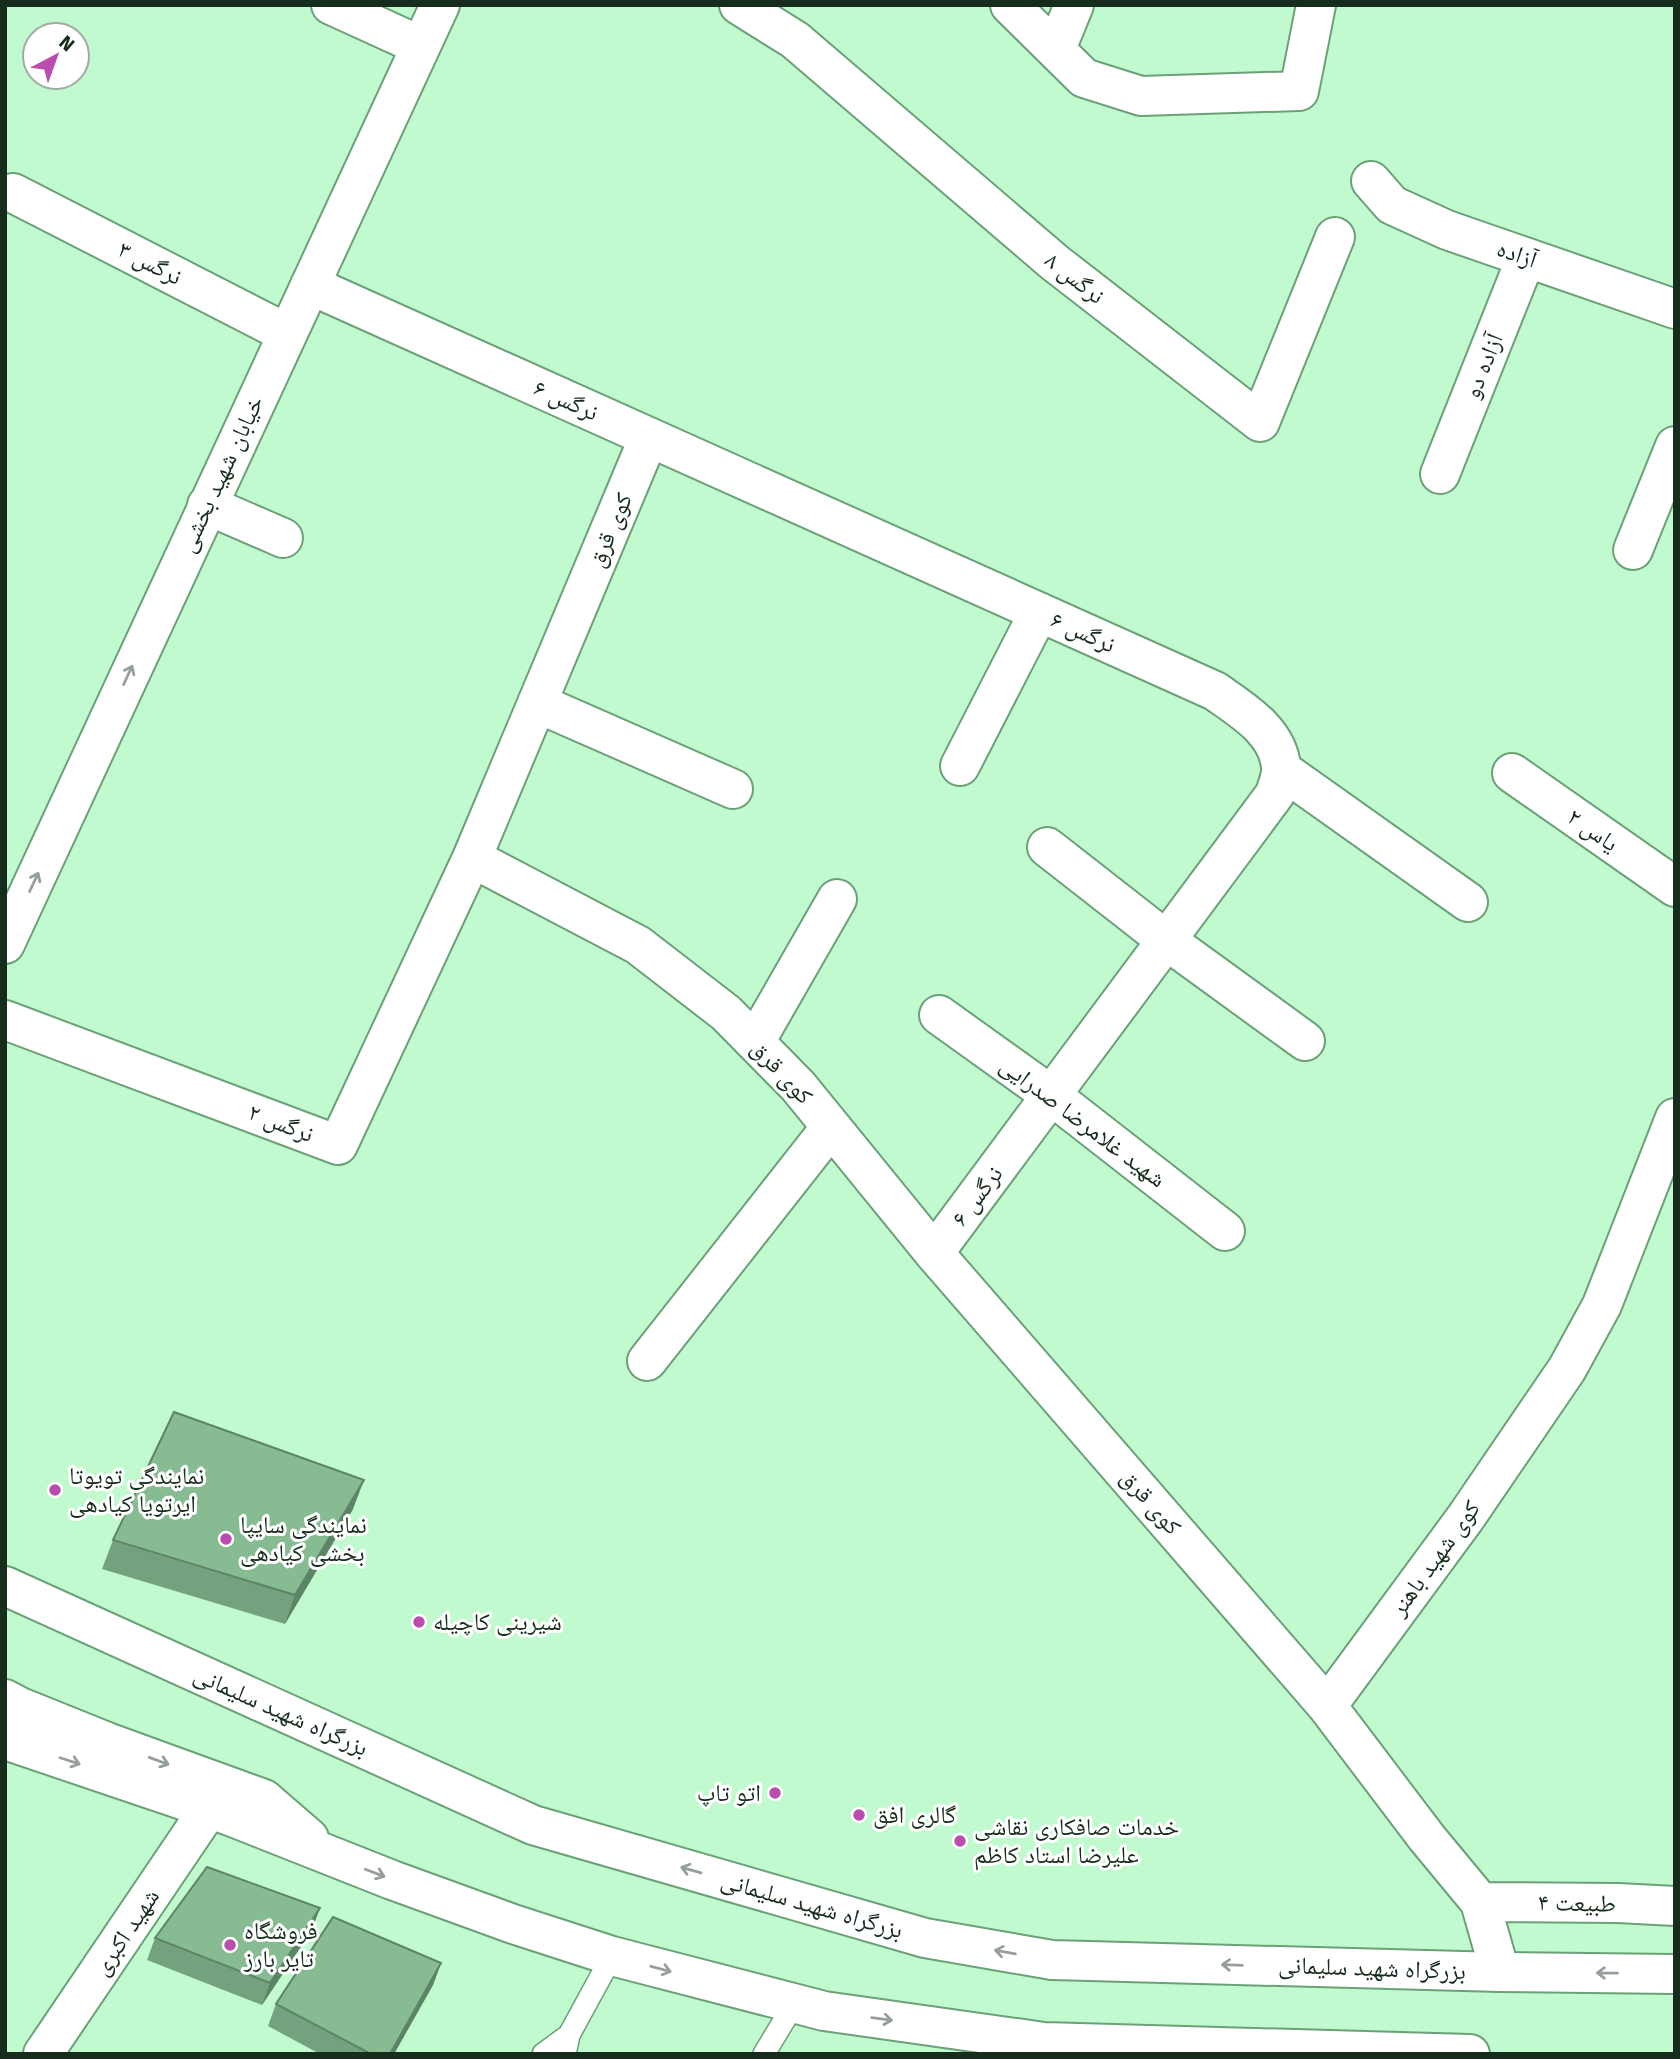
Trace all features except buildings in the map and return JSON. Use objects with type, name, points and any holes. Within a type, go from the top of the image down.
[{"type":"main road","points":[[331,5],[421,46]]},
{"type":"main road","name":"خیابان شهید بخشی","points":[[5,944],[440,5]]},
{"type":"main road","name":"نرگس ۸","points":[[739,5],[795,40],[1054,262],[1260,422],[1335,237]]},
{"type":"main road","points":[[1010,5],[1084,78],[1141,96],[1299,91],[1316,5]]},
{"type":"main road","points":[[1056,49],[1074,5]]},
{"type":"main road","name":"آزاده","points":[[1371,181],[1392,205],[1447,230],[1675,309]]},
{"type":"main road","name":"نرگس ۳","points":[[13,194],[286,333]]},
{"type":"main road","name":"آزاده دو","points":[[1440,474],[1526,257]]},
{"type":"main road","name":"نرگس ۶","points":[[310,285],[1215,691],[1254,718],[1277,748],[1282,770],[1275,794],[934,1253]]},
{"type":"main road","name":"کوی قرق","points":[[649,437],[472,858],[638,945],[726,1013],[798,1086],[934,1253],[1327,1706]]},
{"type":"main road","points":[[1633,550],[1675,446]]},
{"type":"main road","points":[[207,505],[283,538]]},
{"type":"main road","points":[[960,766],[1039,611]]},
{"type":"main road","points":[[537,703],[733,789]]},
{"type":"main road","points":[[1282,770],[1468,902]]},
{"type":"main road","name":"یاس ۲","points":[[1512,773],[1675,887]]},
{"type":"main road","points":[[1047,847],[1166,940],[1304,1041]]},
{"type":"main road","name":"نرگس ۲","points":[[5,1020],[338,1145],[472,858]]},
{"type":"main road","points":[[755,1042],[837,898]]},
{"type":"main road","name":"شهید غلامرضا صدرایی","points":[[939,1016],[1052,1096],[1225,1231]]},
{"type":"main road","name":"کوی شهید باهنر","points":[[1327,1706],[1466,1517],[1567,1369],[1602,1305],[1675,1118]]},
{"type":"main road","points":[[647,1361],[831,1127]]},
{"type":"main road","name":"بزرگراه شهید سلیمانی","points":[[9,1589],[533,1825],[925,1938],[1052,1960],[1675,1974]]},
{"type":"main road","points":[[5,1699],[107,1742],[264,1798],[327,1854]]},
{"type":"main road","points":[[1327,1706],[1427,1838],[1480,1902],[1500,1972]]},
{"type":"main road","points":[[5,1740],[230,1816],[513,1924],[612,1956],[824,2011],[1044,2042],[1470,2054]]},
{"type":"main road","name":"شهید اکبری","points":[[43,2054],[208,1810]]},
{"type":"main road","name":"طبیعت ۴","points":[[1480,1902],[1675,1906]]},
{"type":"lane","points":[[543,2054],[567,2044],[612,1956]]},
{"type":"lane","points":[[764,2054],[794,2004]]},
{"type":"place","name":"نمایندگی تویوتا ایرتویا کیادهی","points":[[55,1490]]},
{"type":"place","name":"نمایندگی سایپا بخشی کیادهی","points":[[226,1539]]},
{"type":"place","name":"شیرینی کاچیله","points":[[419,1622]]},
{"type":"place","name":"اتو تاپ","points":[[775,1793]]},
{"type":"place","name":"گالری افق","points":[[859,1815]]},
{"type":"place","name":"خدمات صافکاری نقاشی علیرضا استاد کاظم","points":[[960,1841]]},
{"type":"place","name":"فروشگاه تایر بارز","points":[[230,1945]]}]
